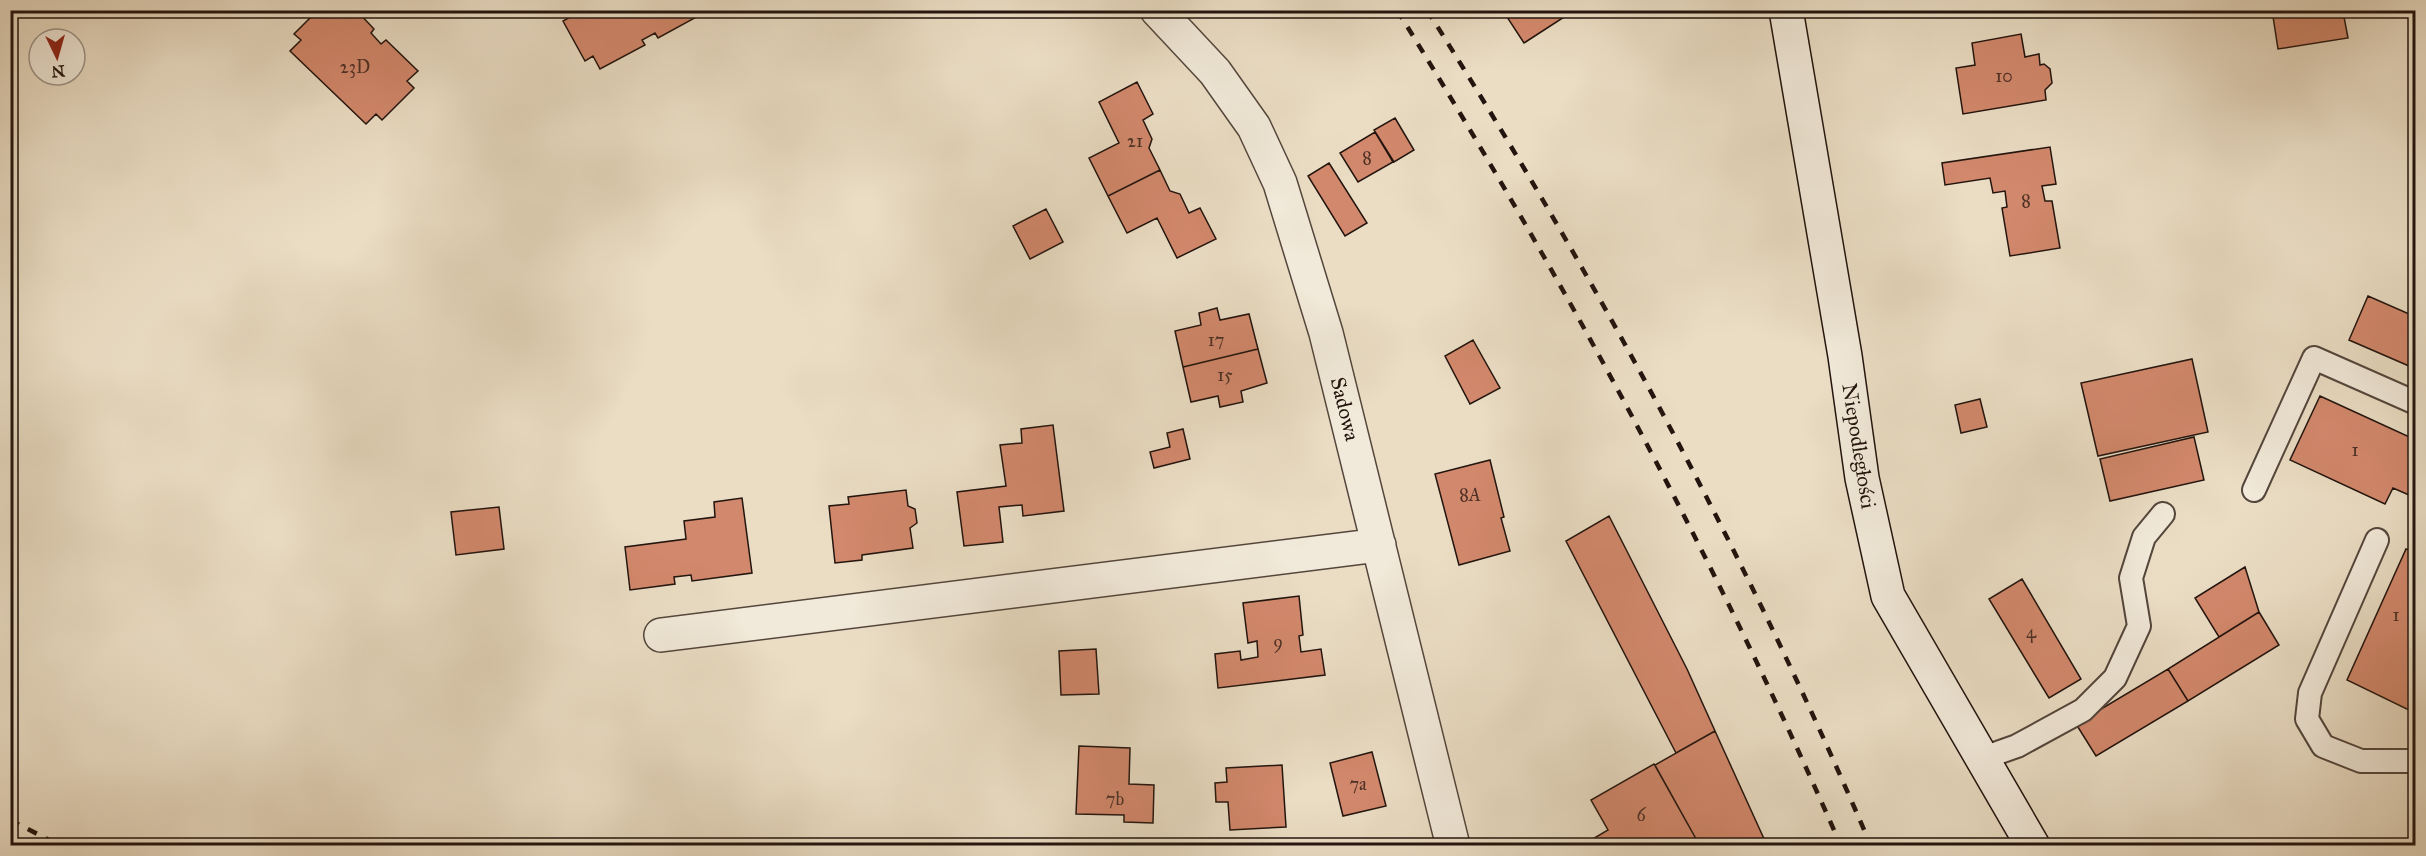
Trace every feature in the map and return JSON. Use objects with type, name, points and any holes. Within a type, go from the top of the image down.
[{"type":"street","name":"Sadowa","points":[[1156,10],[1215,72],[1254,127],[1281,183],[1326,333],[1453,846]]},
{"type":"street","name":"Niepodległości","points":[[1786,10],[1845,356],[1862,478],[1888,596],[2033,846]]},
{"type":"street","points":[[661,635],[1379,544]]},
{"type":"lane","points":[[2254,490],[2314,358],[2415,403]]},
{"type":"lane","points":[[1983,759],[2017,746],[2083,710],[2115,678],[2139,626],[2131,578],[2144,537],[2163,514]]},
{"type":"lane","points":[[2376,540],[2310,693],[2307,719],[2323,746],[2361,761],[2413,761],[2415,758]]},
{"type":"building","points":[[318,10],[356,10],[374,29],[371,33],[381,44],[386,40],[418,71],[407,81],[414,88],[382,120],[376,114],[366,124],[290,51],[301,40],[294,34]]},
{"type":"building","points":[[569,10],[700,10],[702,14],[658,38],[655,33],[642,40],[645,45],[600,69],[593,56],[585,61],[563,21],[572,16]]},
{"type":"building","points":[[1510,10],[1575,10],[1524,43],[1505,14]]},
{"type":"building","points":[[2272,10],[2354,10],[2355,16],[2344,17],[2348,38],[2278,49]]},
{"type":"building","points":[[2021,34],[2025,57],[2039,54],[2040,65],[2044,64],[2050,69],[2052,83],[2045,90],[2046,100],[1963,114],[1956,68],[1975,65],[1972,43]]},
{"type":"building","points":[[1137,82],[1153,114],[1143,120],[1152,139],[1149,148],[1160,170],[1108,196],[1089,158],[1119,143],[1099,102]]},
{"type":"building","points":[[1395,118],[1414,150],[1394,162],[1374,130]]},
{"type":"building","points":[[1375,132],[1393,162],[1358,182],[1340,153]]},
{"type":"building","points":[[2050,147],[2056,184],[2042,186],[2045,201],[2052,201],[2060,248],[2010,256],[2002,208],[2007,207],[2005,191],[1993,193],[1990,178],[1945,185],[1942,163]]},
{"type":"building","points":[[1329,163],[1367,223],[1345,236],[1308,176]]},
{"type":"building","points":[[1160,170],[1170,191],[1180,194],[1189,213],[1200,208],[1216,239],[1177,258],[1157,218],[1127,233],[1108,196]]},
{"type":"building","points":[[1046,209],[1063,242],[1030,259],[1013,226]]},
{"type":"building","points":[[2368,296],[2416,317],[2416,369],[2349,340]]},
{"type":"building","points":[[1217,308],[1220,320],[1249,314],[1258,349],[1183,367],[1175,331],[1201,325],[1199,313]]},
{"type":"building","points":[[1473,340],[1500,388],[1470,404],[1445,356]]},
{"type":"building","points":[[1258,349],[1267,383],[1241,391],[1243,402],[1220,407],[1218,396],[1191,402],[1183,367]]},
{"type":"building","points":[[2192,359],[2208,432],[2098,456],[2081,383]]},
{"type":"building","points":[[2320,396],[2416,440],[2416,498],[2393,488],[2385,504],[2290,460]]},
{"type":"building","points":[[1980,399],[1987,427],[1961,433],[1955,405]]},
{"type":"building","points":[[1053,425],[1064,511],[1023,516],[1022,505],[999,507],[1003,542],[964,546],[957,492],[1006,486],[1000,445],[1022,443],[1021,429]]},
{"type":"building","points":[[1183,429],[1190,459],[1154,468],[1150,452],[1170,447],[1167,433]]},
{"type":"building","points":[[2194,437],[2204,480],[2110,501],[2100,459]]},
{"type":"building","points":[[1490,460],[1510,551],[1459,565],[1435,474]]},
{"type":"building","points":[[906,490],[908,506],[915,509],[917,523],[910,528],[913,548],[862,555],[862,560],[835,563],[829,506],[849,504],[848,497]]},
{"type":"building","points":[[742,498],[752,573],[692,581],[691,575],[674,577],[675,584],[630,590],[625,547],[686,539],[684,521],[715,517],[714,502]]},
{"type":"building","points":[[499,507],[504,549],[456,555],[451,512]]},
{"type":"building","points":[[1609,516],[1687,669],[1715,731],[1676,753],[1566,541]]},
{"type":"building","points":[[2416,534],[2416,706],[2413,712],[2347,680],[2406,549],[2409,550]]},
{"type":"building","points":[[2245,567],[2259,612],[2219,637],[2195,598]]},
{"type":"building","points":[[2022,579],[2081,679],[2049,698],[1989,599]]},
{"type":"building","points":[[1299,596],[1303,635],[1299,636],[1301,652],[1321,649],[1325,675],[1218,688],[1215,654],[1240,651],[1241,660],[1258,657],[1257,641],[1248,643],[1243,603]]},
{"type":"building","points":[[2259,612],[2279,645],[2188,701],[2168,669]]},
{"type":"building","points":[[1096,649],[1099,694],[1061,695],[1059,651]]},
{"type":"building","points":[[2168,669],[2188,701],[2096,756],[2076,724]]},
{"type":"building","points":[[1715,731],[1765,841],[1758,846],[1700,846],[1655,765]]},
{"type":"building","points":[[1079,746],[1130,748],[1129,784],[1154,785],[1153,823],[1124,822],[1124,815],[1076,814]]},
{"type":"building","points":[[1372,752],[1386,806],[1343,816],[1330,763]]},
{"type":"building","points":[[1654,764],[1700,846],[1581,846],[1608,830],[1591,800]]},
{"type":"building","points":[[1282,765],[1286,827],[1230,830],[1228,802],[1216,802],[1215,783],[1227,782],[1226,768]]},
{"type":"railway","points":[[1397,10],[1519,213],[1634,420],[1742,631],[1841,846]]},
{"type":"railway","points":[[1427,10],[1550,212],[1666,419],[1773,630],[1871,846]]},
{"type":"railway","points":[[10,820],[61,846]]}]
